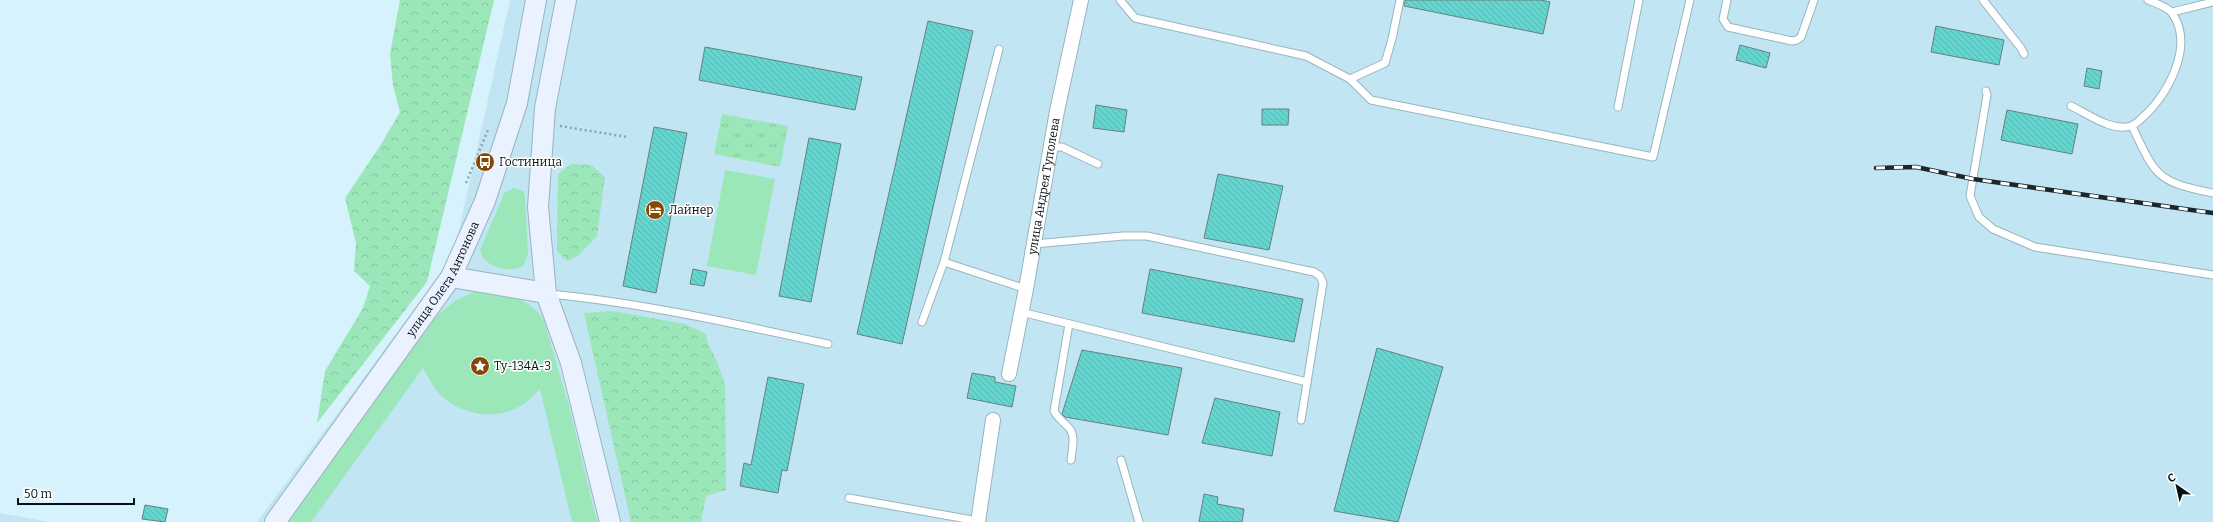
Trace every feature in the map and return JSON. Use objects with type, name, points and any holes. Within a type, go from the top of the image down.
[{"type":"street","name":"улица Олега Антонова","points":[[275,522],[451,277],[486,201],[517,103],[536,0]]},
{"type":"street","points":[[566,0],[544,108],[538,207],[546,293],[571,363],[610,522]]},
{"type":"street","name":"улица Андрея Туполева","points":[[1009,374],[1051,148],[1081,0]]},
{"type":"street","points":[[451,277],[546,293]]},
{"type":"street","points":[[978,521],[993,420]]},
{"type":"lane","points":[[1120,0],[1135,18],[1306,56],[1350,79],[1371,100],[1653,157],[1690,0]]},
{"type":"lane","points":[[1350,79],[1384,63],[1392,39],[1400,0]]},
{"type":"lane","points":[[1618,107],[1638,0]]},
{"type":"lane","points":[[1727,0],[1723,19],[1728,27],[1792,41],[1797,40],[1801,36],[1814,0]]},
{"type":"lane","points":[[1983,0],[2021,48],[2024,54]]},
{"type":"lane","points":[[2071,106],[2120,127],[2132,126],[2153,108],[2167,91],[2176,69],[2180,42],[2178,24],[2172,12],[2148,0]]},
{"type":"lane","points":[[2172,12],[2211,2]]},
{"type":"lane","points":[[922,322],[944,262],[999,49]]},
{"type":"lane","points":[[1986,91],[1987,95],[1970,196],[1978,217],[1993,229],[2035,247],[2213,274]]},
{"type":"lane","points":[[2132,126],[2149,162],[2157,173],[2178,186],[2213,193]]},
{"type":"lane","points":[[1051,148],[1062,147],[1098,164]]},
{"type":"lane","points":[[1034,244],[1123,236],[1146,236],[1314,272],[1320,276],[1323,283],[1301,420]]},
{"type":"lane","points":[[944,262],[1026,289]]},
{"type":"lane","points":[[546,293],[599,299],[679,312],[828,344]]},
{"type":"lane","points":[[1021,312],[1307,382]]},
{"type":"lane","points":[[1069,324],[1054,412],[1073,434],[1071,460]]},
{"type":"lane","points":[[1121,460],[1139,522]]},
{"type":"lane","points":[[850,498],[978,521]]},
{"type":"path","points":[[557,120],[557,126],[627,137]]},
{"type":"path","points":[[466,183],[490,126]]},
{"type":"shaded area","points":[[510,0],[2213,0],[2213,522],[257,522],[453,257]]},
{"type":"shaded area","points":[[0,513],[49,522],[0,522]]},
{"type":"green space","points":[[400,0],[494,0],[427,282],[317,423],[325,371],[363,308],[370,286],[354,271],[356,243],[345,198],[380,146],[400,112],[393,86],[390,54]]},
{"type":"green space","points":[[722,114],[788,126],[780,167],[714,154]]},
{"type":"green space","points":[[571,164],[591,165],[605,177],[597,236],[578,256],[567,261],[557,251],[558,174]]},
{"type":"green space","points":[[725,170],[775,179],[756,275],[707,266]]},
{"type":"green space","points":[[514,188],[523,191],[525,196],[528,254],[523,266],[504,269],[491,265],[482,256],[480,250],[505,192]]},
{"type":"green space","points":[[477,291],[506,296],[523,301],[538,312],[544,321],[569,406],[597,522],[572,522],[540,389],[525,403],[511,411],[499,414],[475,413],[452,404],[442,396],[434,387],[423,368],[311,522],[286,522],[437,316],[456,300]]},
{"type":"green space","points":[[612,311],[685,324],[706,334],[708,344],[717,361],[725,385],[726,490],[706,496],[701,522],[631,522],[584,313]]},
{"type":"building","points":[[1405,0],[1541,0],[1550,2],[1543,34],[1404,6]]},
{"type":"building","points":[[928,21],[973,31],[902,344],[857,334]]},
{"type":"building","points":[[1936,26],[2004,40],[1999,65],[1931,52]]},
{"type":"building","points":[[1740,45],[1770,53],[1766,68],[1736,60]]},
{"type":"building","points":[[705,47],[862,77],[855,110],[699,80]]},
{"type":"building","points":[[2087,68],[2102,71],[2099,89],[2084,86]]},
{"type":"building","points":[[1096,105],[1127,110],[1124,132],[1093,128]]},
{"type":"building","points":[[1262,109],[1289,109],[1288,125],[1262,125]]},
{"type":"building","points":[[2007,110],[2078,124],[2072,154],[2001,140]]},
{"type":"building","name":"Лайнер","points":[[654,127],[687,133],[656,293],[623,286]]},
{"type":"building","points":[[809,138],[841,144],[811,302],[779,296]]},
{"type":"building","points":[[1218,174],[1283,186],[1269,250],[1204,238]]},
{"type":"building","points":[[693,269],[707,272],[704,286],[690,284]]},
{"type":"building","points":[[1150,269],[1303,299],[1294,342],[1142,313]]},
{"type":"building","points":[[1377,348],[1443,367],[1398,522],[1334,511]]},
{"type":"building","points":[[1082,350],[1182,368],[1168,435],[1065,417],[1062,414]]},
{"type":"building","points":[[972,373],[995,377],[995,382],[1016,386],[1012,407],[967,398]]},
{"type":"building","points":[[768,377],[804,384],[787,471],[782,470],[778,493],[740,486],[744,463],[751,465]]},
{"type":"building","points":[[1215,398],[1280,412],[1272,456],[1202,443]]},
{"type":"building","points":[[1204,494],[1218,497],[1217,504],[1244,509],[1242,522],[1199,522]]},
{"type":"building","points":[[145,505],[168,509],[165,522],[142,519]]},
{"type":"railway","points":[[1876,168],[1916,167],[1973,179],[2213,213]]},
{"type":"place","name":"Гостиница","points":[[485,162]]},
{"type":"place","name":"Лайнер","points":[[655,210]]},
{"type":"place","name":"Ту-134А-3","points":[[480,366]]}]
